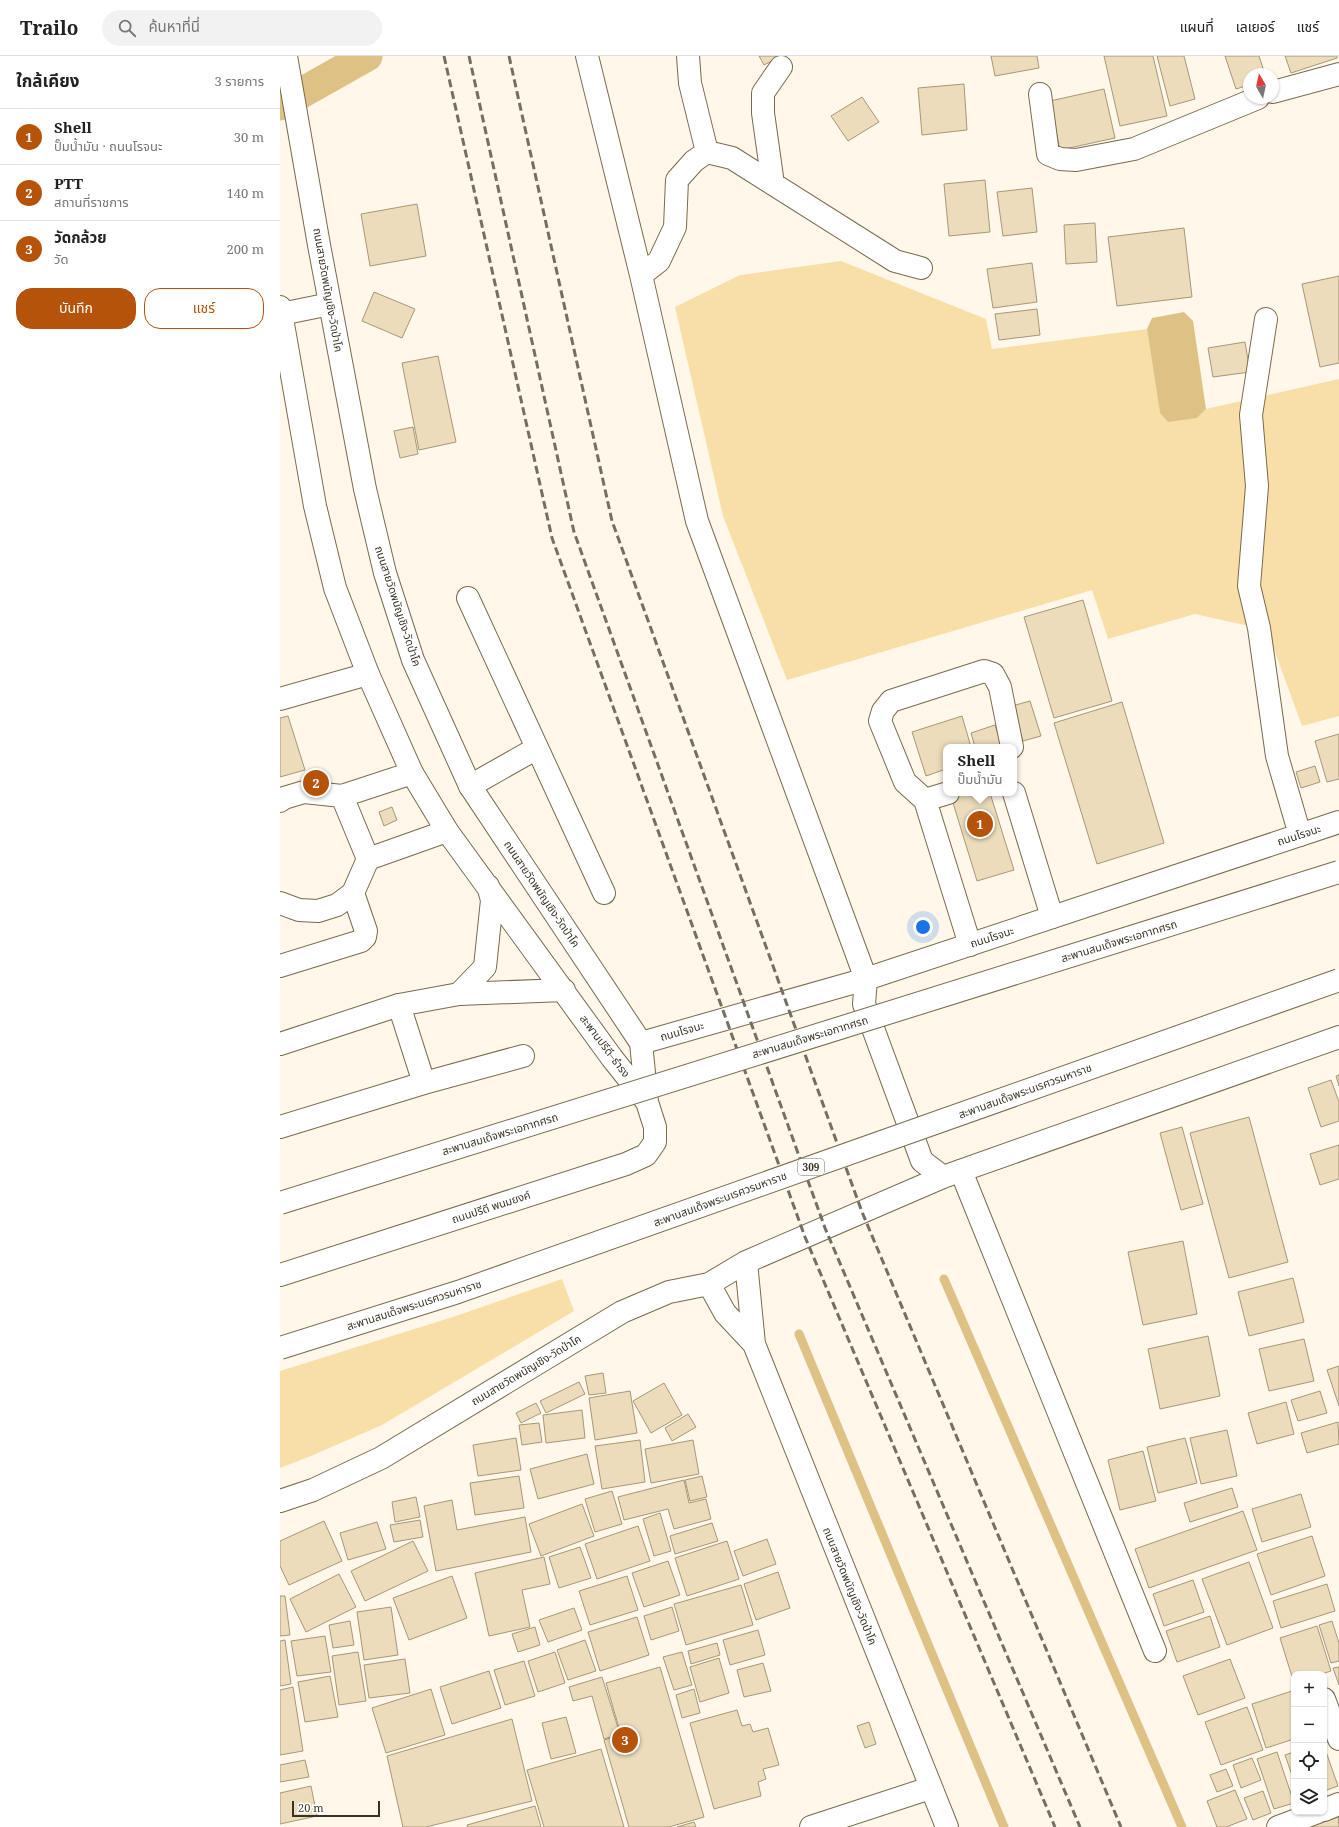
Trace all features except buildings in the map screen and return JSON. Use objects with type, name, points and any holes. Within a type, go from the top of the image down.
[{"type":"main road","name":"ถนนสายวัดพนัญเชิง-วัดป่าโค","points":[[286,56],[364,490],[385,573],[413,660],[470,786],[641,1043],[648,1102]]},
{"type":"main road","points":[[587,56],[641,275],[697,521],[866,979],[864,1004],[922,1161],[952,1174],[1155,1651]]},
{"type":"main road","points":[[688,56],[690,83],[707,152]]},
{"type":"main road","points":[[773,184],[763,113],[764,93],[781,67]]},
{"type":"main road","points":[[1279,90],[1339,74]]},
{"type":"main road","points":[[1040,94],[1048,154],[1060,159],[1076,160],[1134,149],[1243,104]]},
{"type":"main road","points":[[641,275],[659,262],[675,227],[677,180],[694,161],[707,152],[732,158],[894,261],[921,268]]},
{"type":"main road","points":[[330,304],[280,312],[315,506],[335,588],[368,674],[412,773],[447,831],[564,990]]},
{"type":"main road","points":[[1266,319],[1251,415],[1257,486],[1249,586],[1259,628],[1277,756],[1300,835]]},
{"type":"main road","points":[[468,598],[604,893]]},
{"type":"main road","points":[[970,945],[925,800],[905,782],[880,720],[883,711],[891,701],[984,671],[993,674],[1000,687],[1011,744]]},
{"type":"main road","points":[[280,699],[368,674]]},
{"type":"main road","points":[[470,786],[537,748]]},
{"type":"main road","points":[[280,801],[284,798],[304,792],[342,796],[412,773]]},
{"type":"main road","points":[[925,800],[943,795]]},
{"type":"main road","points":[[280,903],[299,910],[318,910],[337,905],[353,893],[368,859],[342,796]]},
{"type":"main road","points":[[1015,796],[1052,917]]},
{"type":"main road","name":"ถนนโรจนะ","points":[[641,1043],[866,979],[1339,822]]},
{"type":"main road","points":[[368,859],[447,831]]},
{"type":"main road","name":"สะพานสมเด็จพระเอกาทศรถ","points":[[280,1203],[1339,872]]},
{"type":"main road","points":[[459,994],[485,967],[492,900],[487,884]]},
{"type":"main road","points":[[280,966],[361,941],[365,937],[366,931],[353,893]]},
{"type":"main road","name":"สะพานสมเด็จพระนเรศวรมหาราช","points":[[280,1348],[466,1290],[1339,980]]},
{"type":"main road","points":[[280,1044],[399,1005],[459,994],[564,990]]},
{"type":"main road","name":"สะพานปรีดี–ธำรง","points":[[564,990],[612,1058],[648,1102]]},
{"type":"main road","points":[[399,1005],[424,1083]]},
{"type":"main road","points":[[709,1284],[746,1262],[952,1174],[1339,1037]]},
{"type":"main road","points":[[280,1127],[424,1083],[523,1056]]},
{"type":"main road","name":"ถนนปรีดี พนมยงค์","points":[[280,1274],[626,1164],[646,1155],[655,1142],[655,1127],[648,1102]]},
{"type":"main road","name":"ถนนสายวัดพนัญเชิง-วัดป่าโค","points":[[746,1262],[754,1344],[930,1788],[947,1827]]},
{"type":"main road","name":"ถนนสายวัดพนัญเชิง-วัดป่าโค","points":[[280,1501],[313,1490],[381,1458],[622,1312],[670,1292],[709,1284],[725,1313],[754,1344]]},
{"type":"main road","points":[[1327,1707],[1339,1739]]},
{"type":"main road","points":[[811,1827],[930,1788]]},
{"type":"main road","points":[[1327,1809],[1339,1804]]},
{"type":"main road","points":[[1278,1827],[1310,1815]]},
{"type":"shaded area","points":[[841,261],[986,319],[992,349],[1147,329],[1160,412],[1197,418],[1206,409],[1339,379],[1339,716],[1302,726],[1267,630],[1195,614],[1108,639],[1092,590],[787,680],[723,516],[675,307],[740,275]]},
{"type":"shaded area","points":[[1184,312],[1193,321],[1206,409],[1197,418],[1168,422],[1160,413],[1147,329],[1152,318]]},
{"type":"shaded area","points":[[562,1279],[574,1311],[382,1425],[280,1468],[280,1371],[456,1316]]},
{"type":"waterway","points":[[280,105],[367,56]]},
{"type":"waterway","points":[[944,1279],[1182,1827]]},
{"type":"waterway","points":[[799,1334],[1004,1827]]},
{"type":"railway","points":[[444,56],[552,538],[805,1237],[1055,1827]]},
{"type":"railway","points":[[469,56],[574,532],[825,1228],[1080,1827]]},
{"type":"railway","points":[[509,56],[612,521],[862,1212],[1121,1827]]},
{"type":"place","name":"PTT","points":[[316,783]]},
{"type":"place","name":"Shell","points":[[980,824]]},
{"type":"place","name":"วัดกล้วย","points":[[625,1740]]}]
